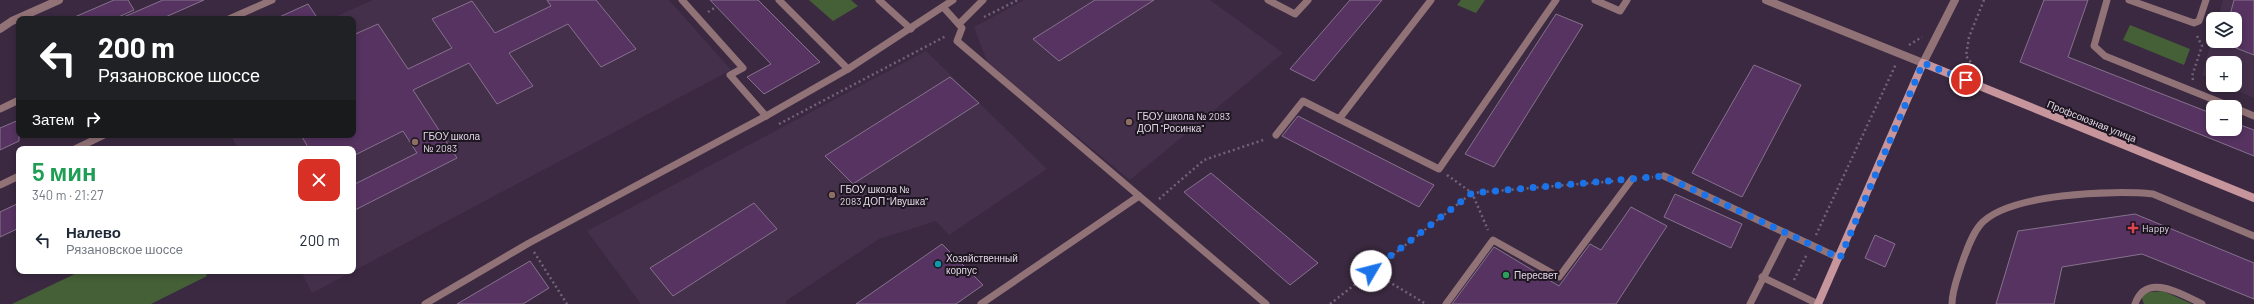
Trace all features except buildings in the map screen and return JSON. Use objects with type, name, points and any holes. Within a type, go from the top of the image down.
[{"type":"main road","name":"Профсоюзная улица","points":[[1923,63],[2254,198]]},
{"type":"main road","points":[[1818,304],[1840,258],[1923,63]]},
{"type":"street","points":[[23,16],[59,0]]},
{"type":"street","points":[[1766,0],[1923,63],[1955,0]]},
{"type":"street","points":[[0,29],[16,19]]},
{"type":"lane","points":[[236,16],[272,0]]},
{"type":"lane","points":[[682,0],[743,68],[730,75],[766,116]]},
{"type":"lane","points":[[778,0],[848,69]]},
{"type":"lane","points":[[879,0],[911,29]]},
{"type":"lane","points":[[425,304],[529,243],[766,116],[848,69],[944,8],[953,0]]},
{"type":"lane","points":[[959,24],[984,0]]},
{"type":"lane","points":[[1268,0],[1295,14],[1308,0]]},
{"type":"lane","points":[[1339,119],[1431,0]]},
{"type":"lane","points":[[1276,135],[1274,134],[1303,101],[1439,169],[1556,0]]},
{"type":"lane","points":[[1595,0],[1620,10],[1627,0]]},
{"type":"lane","points":[[2107,0],[2094,46],[2098,51],[2105,56],[2214,100]]},
{"type":"lane","points":[[2129,0],[2190,22],[2199,21],[2206,0]]},
{"type":"lane","points":[[944,8],[962,28],[957,41],[1266,304]]},
{"type":"lane","points":[[0,109],[16,101]]},
{"type":"lane","points":[[2242,111],[2254,116]]},
{"type":"lane","points":[[81,146],[98,138]]},
{"type":"lane","points":[[1664,176],[1840,258]]},
{"type":"lane","points":[[0,185],[16,177]]},
{"type":"lane","points":[[1446,304],[1492,240],[1559,277],[1632,179]]},
{"type":"lane","points":[[1952,304],[1952,294],[1974,235],[1981,223],[1992,216],[2022,204],[2068,195],[2117,191],[2154,194],[2254,236]]},
{"type":"lane","points":[[982,304],[1139,196]]},
{"type":"lane","points":[[1750,304],[1762,277],[1786,233]]},
{"type":"lane","points":[[1762,277],[1818,304]]},
{"type":"lane","points":[[2135,304],[2136,298],[2140,293],[2151,287],[2164,288],[2202,304]]},
{"type":"path","points":[[983,17],[1018,0]]},
{"type":"path","points":[[1980,71],[1974,69],[1966,56],[1969,37],[1984,0]]},
{"type":"path","points":[[2190,22],[2202,46],[2192,76],[2197,93]]},
{"type":"path","points":[[1903,49],[1927,34]]},
{"type":"path","points":[[1789,290],[1899,59]]},
{"type":"path","points":[[1152,206],[1204,160],[1276,135]]},
{"type":"path","points":[[1439,169],[1472,193],[1492,240]]},
{"type":"path","points":[[1330,304],[1472,193],[1664,176]]},
{"type":"path","points":[[529,243],[568,304]]},
{"type":"path","points":[[1371,271],[1426,304]]},
{"type":"shaded area","name":"ГБОУ школа № 2083","points":[[373,0],[669,0],[731,70],[356,270],[356,146],[236,146],[232,138],[356,138],[356,16],[337,16]]},
{"type":"shaded area","name":"ГБОУ школа № 2083 ДОП \"Росинка\"","points":[[1024,0],[1210,0],[1283,53],[1130,180],[988,64],[974,27]]},
{"type":"shaded area","points":[[2223,0],[2254,0],[2254,98],[2241,92],[2242,92],[2242,56],[2207,56],[2209,48],[2242,48],[2242,12],[2220,12]]},
{"type":"shaded area","name":"ГБОУ школа № 2083 ДОП \"Ивушка\"","points":[[926,51],[1047,169],[949,235],[936,221],[879,239],[786,301],[786,304],[641,304],[587,231]]},
{"type":"shaded area","points":[[2206,60],[2206,77],[2202,75]]},
{"type":"shaded area","name":"ГБОУ школа № 2083","points":[[302,274],[348,274],[312,293]]},
{"type":"green space","points":[[809,0],[851,0],[858,6],[833,21]]},
{"type":"green space","points":[[1461,0],[1485,0],[1476,13],[1457,5]]},
{"type":"green space","points":[[2130,25],[2190,49],[2184,65],[2123,40]]},
{"type":"green space","points":[[75,274],[206,274],[207,276],[151,304],[12,304]]},
{"type":"green space","points":[[2163,291],[2192,304],[2144,304],[2140,293]]},
{"type":"place","name":"ГБОУ школа № 2083 ДОП \"Росинка\"","points":[[1129,122]]},
{"type":"place","name":"ГБОУ школа № 2083","points":[[415,142]]},
{"type":"place","name":"ГБОУ школа № 2083 ДОП \"Ивушка\"","points":[[832,195]]},
{"type":"place","name":"Happy","points":[[2133,228]]},
{"type":"place","name":"Хозяйственный корпус","points":[[938,264]]},
{"type":"place","name":"Пересвет","points":[[1506,275]]},
{"type":"route","points":[[1371,271],[1472,193],[1664,176],[1840,258],[1923,63],[1966,80]]}]
